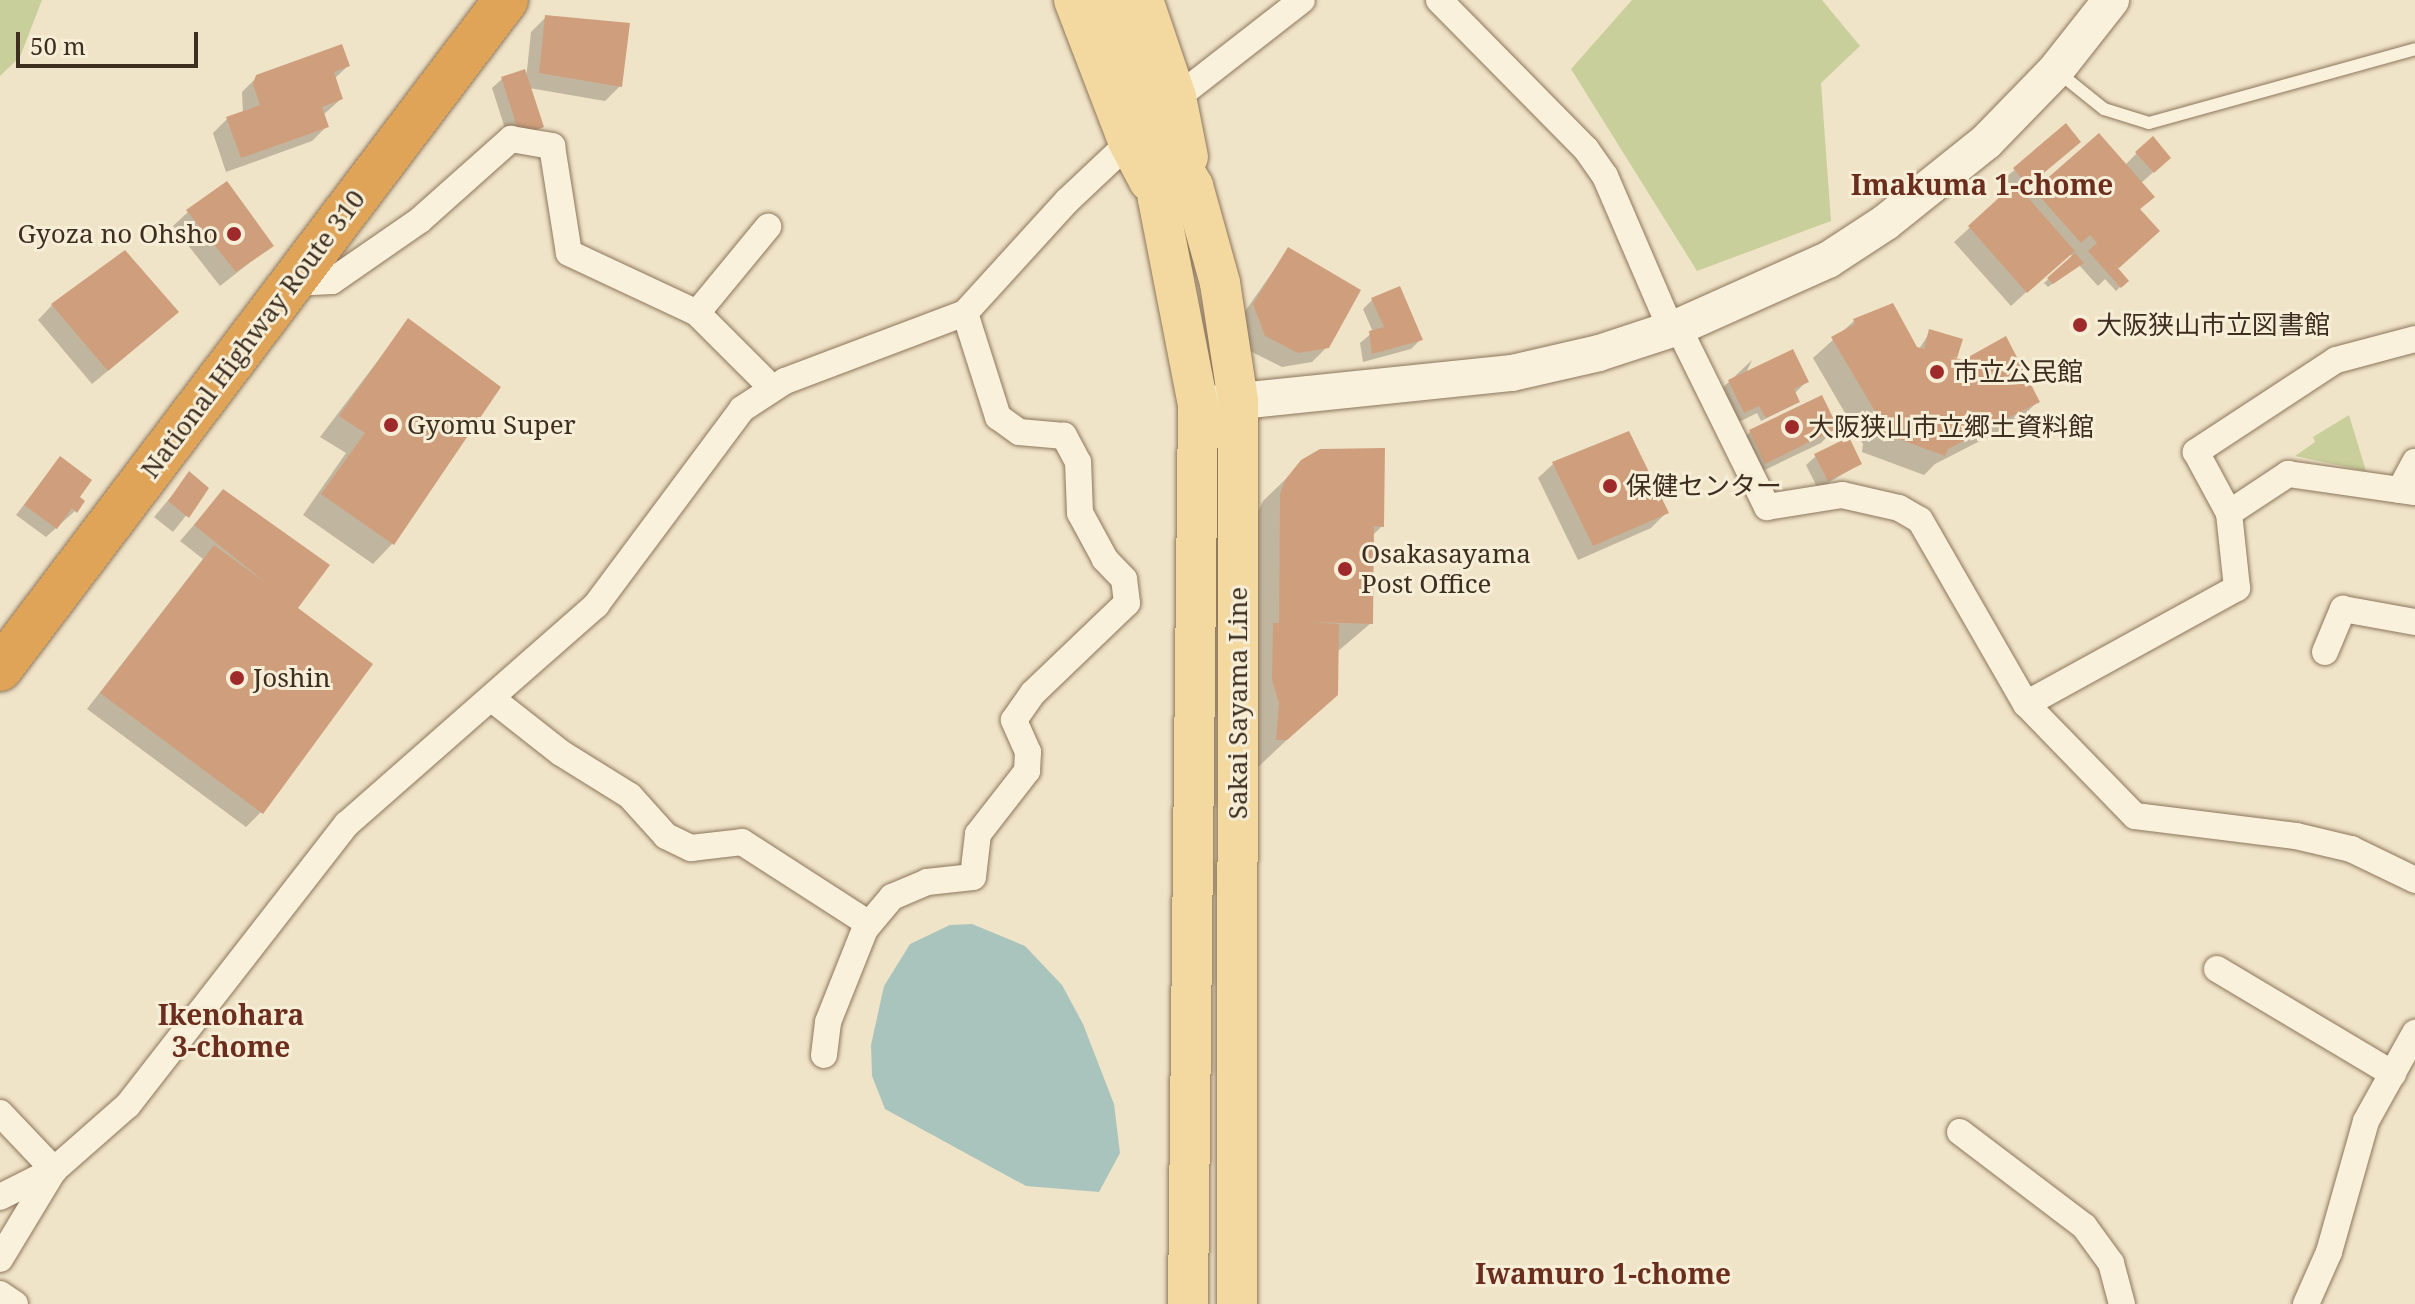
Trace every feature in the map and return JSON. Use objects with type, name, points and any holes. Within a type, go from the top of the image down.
[{"type":"highway","name":"National Highway Route 310","points":[[0,669],[506,0]]},
{"type":"main road","points":[[1074,0],[1153,119]]},
{"type":"main road","name":"Sakai Sayama Line","points":[[1107,0],[1153,119],[1176,192],[1220,283],[1238,400],[1237,1304]]},
{"type":"main road","points":[[1143,0],[1153,119]]},
{"type":"main road","name":"Sakai Sayama Line","points":[[1176,192],[1198,405],[1188,1304]]},
{"type":"street","points":[[0,1197],[54,1170],[128,1105],[361,809],[596,605],[742,409],[773,389],[965,313],[1067,201],[1153,119],[1302,0]]},
{"type":"street","points":[[1439,0],[1592,158],[1674,328],[1767,507],[1842,495],[1899,508],[1920,520],[2026,704],[2135,816],[2149,822],[2296,836],[2351,849],[2415,880]]},
{"type":"street","points":[[1198,405],[1512,373],[1674,328],[1828,260],[1886,222],[1986,142],[2056,70],[2111,0]]},
{"type":"street","points":[[292,283],[332,281],[420,220],[511,139],[552,146],[569,253],[697,313],[773,389]]},
{"type":"street","points":[[697,313],[768,227]]},
{"type":"street","points":[[824,1055],[828,1022],[869,924],[892,897],[927,882],[973,877],[978,834],[1027,771],[1028,752],[1014,720],[1033,693],[1127,603],[1124,579],[1105,559],[1080,513],[1078,462],[1064,436],[1019,432],[998,417],[965,313]]},
{"type":"street","points":[[2026,704],[2237,588],[2229,513],[2196,452],[2336,360],[2415,339]]},
{"type":"street","points":[[2229,513],[2288,474],[2408,491],[2415,462]]},
{"type":"street","points":[[2325,652],[2343,609],[2415,622]]},
{"type":"street","points":[[491,698],[561,753],[630,796],[666,836],[691,848],[742,842],[869,924]]},
{"type":"street","points":[[2217,969],[2393,1074]]},
{"type":"street","points":[[2306,1304],[2329,1252],[2351,1161],[2415,1033]]},
{"type":"street","points":[[0,1113],[54,1170]]},
{"type":"street","points":[[1960,1132],[2084,1226],[2111,1263],[2122,1304]]},
{"type":"street","points":[[0,1259],[54,1170]]},
{"type":"street","points":[[0,1294],[15,1304]]},
{"type":"lane","points":[[2056,70],[2104,109],[2149,123],[2415,49]]},
{"type":"green space","points":[[0,0],[42,0],[20,57],[0,76]]},
{"type":"green space","points":[[1632,0],[1822,0],[1860,46],[1821,83],[1831,221],[1697,271],[1571,69]]},
{"type":"green space","points":[[2349,415],[2366,471],[2295,456],[2315,442],[2313,437]]},
{"type":"water","points":[[972,924],[1025,946],[1062,985],[1083,1024],[1114,1104],[1120,1153],[1099,1192],[1026,1186],[885,1109],[872,1076],[871,1045],[884,986],[910,944],[950,925]]},
{"type":"building","points":[[545,15],[630,23],[622,87],[539,73]]},
{"type":"building","points":[[342,44],[350,66],[334,72],[343,99],[322,107],[329,127],[241,158],[226,117],[260,105],[253,84],[256,75]]},
{"type":"building","points":[[525,69],[544,127],[520,136],[501,77]]},
{"type":"building","points":[[2066,123],[2081,142],[2028,186],[2013,168]]},
{"type":"building","points":[[2099,133],[2155,197],[2140,209],[2160,231],[2119,268],[2112,261],[2129,281],[2121,288],[2088,251],[2097,243],[2090,235],[2081,243],[2034,190]]},
{"type":"building","points":[[2153,136],[2171,158],[2154,173],[2135,152]]},
{"type":"building","points":[[227,181],[274,246],[236,272],[186,210]]},
{"type":"building","points":[[2015,183],[2075,251],[2027,293],[1968,226]]},
{"type":"building","points":[[1288,247],[1361,290],[1329,348],[1298,353],[1265,336],[1253,304]]},
{"type":"building","points":[[125,250],[179,312],[108,371],[51,304]]},
{"type":"building","points":[[2075,253],[2084,263],[2053,284],[2047,278]]},
{"type":"building","points":[[1400,286],[1423,340],[1372,354],[1369,331],[1384,327],[1371,298]]},
{"type":"building","name":"市立公民館","points":[[1893,303],[1917,347],[1924,349],[1929,329],[1963,339],[1957,358],[1936,353],[1963,360],[2006,336],[2040,402],[1948,449],[1945,456],[1880,432],[1882,423],[1831,337],[1855,324],[1853,319]]},
{"type":"building","points":[[408,318],[501,387],[394,545],[321,494],[365,433],[339,416]]},
{"type":"building","points":[[1793,349],[1809,382],[1794,389],[1800,402],[1766,418],[1759,406],[1744,413],[1728,380]]},
{"type":"building","points":[[1822,395],[1838,428],[1765,464],[1749,430]]},
{"type":"building","name":"保健センター","points":[[1629,431],[1669,513],[1593,546],[1552,462]]},
{"type":"building","points":[[1849,437],[1862,464],[1828,481],[1814,454]]},
{"type":"building","points":[[1385,448],[1384,527],[1374,526],[1373,624],[1310,622],[1339,624],[1338,695],[1287,740],[1276,740],[1279,703],[1272,680],[1273,623],[1279,623],[1280,494],[1285,480],[1301,460],[1320,449]]},
{"type":"building","points":[[60,456],[92,480],[80,497],[85,501],[77,513],[72,508],[57,529],[24,505]]},
{"type":"building","points":[[189,471],[209,488],[189,518],[168,501]]},
{"type":"building","name":"Joshin","points":[[223,489],[330,565],[298,608],[373,664],[263,814],[100,693],[214,545],[270,586],[194,525]]},
{"type":"place","name":"Gyoza no Ohsho","points":[[234,234]]},
{"type":"place","name":"大阪狭山市立図書館","points":[[2080,325]]},
{"type":"place","name":"市立公民館","points":[[1937,372]]},
{"type":"place","name":"Gyomu Super","points":[[391,425]]},
{"type":"place","name":"大阪狭山市立郷土資料館","points":[[1792,427]]},
{"type":"place","name":"保健センター","points":[[1610,486]]},
{"type":"place","name":"Osakasayama Post Office","points":[[1345,569]]},
{"type":"place","name":"Joshin","points":[[237,678]]},
{"type":"district","name":"Imakuma 1-chome","points":[[1982,184]]},
{"type":"district","name":"Ikenohara 3-chome","points":[[231,1030]]},
{"type":"district","name":"Iwamuro 1-chome","points":[[1603,1273]]}]
